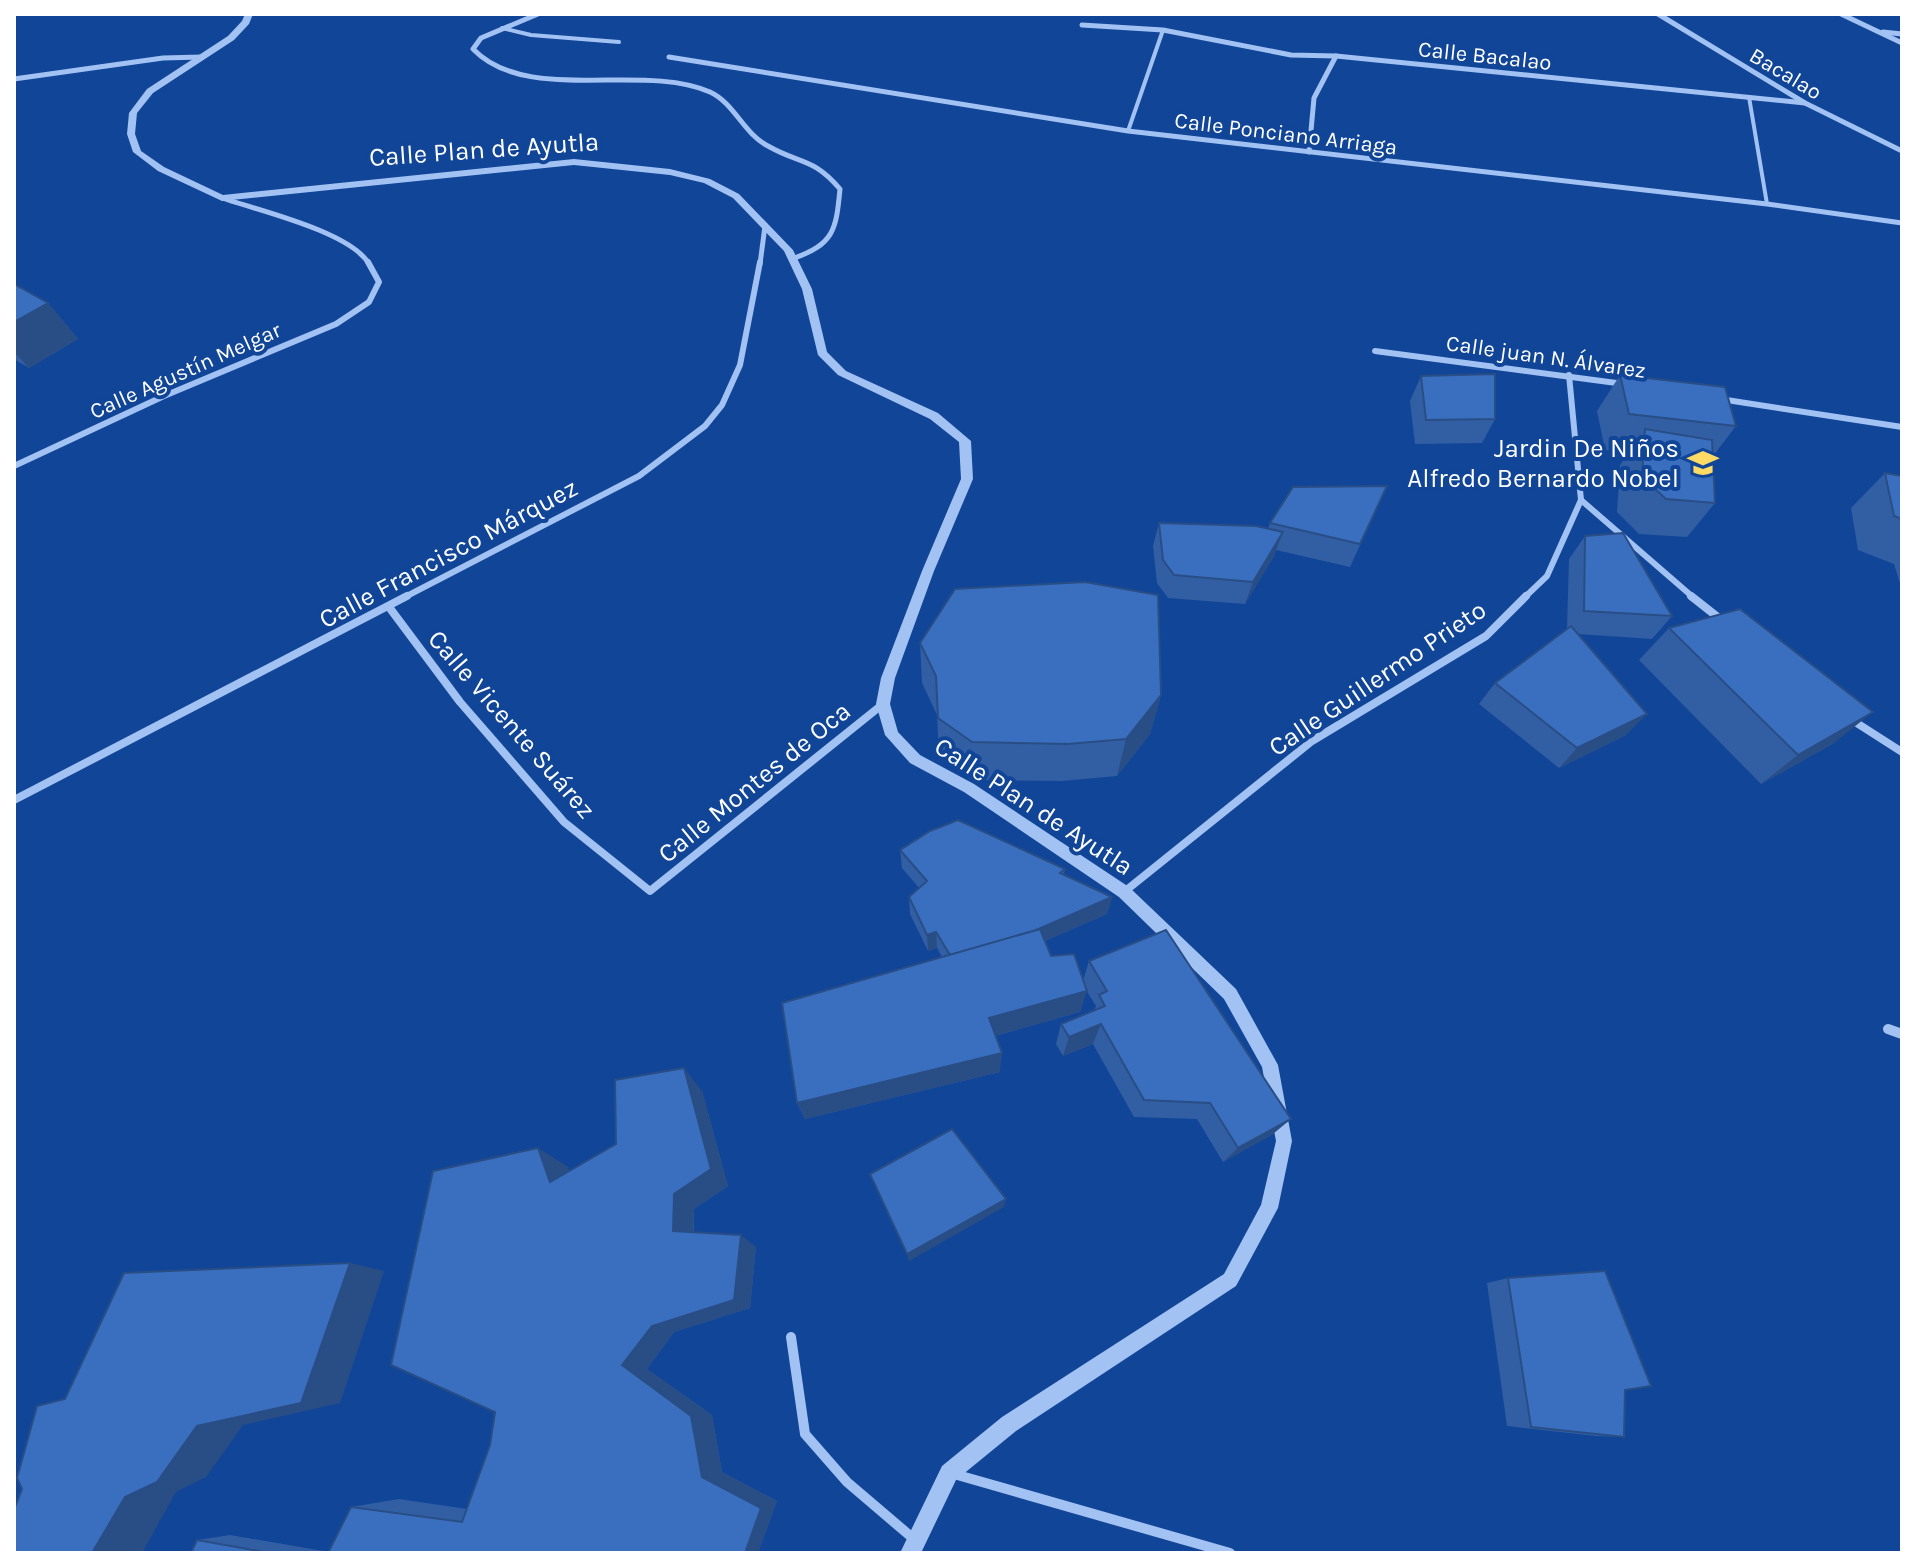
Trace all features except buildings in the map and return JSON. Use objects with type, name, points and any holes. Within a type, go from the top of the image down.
[{"type":"street","points":[[222,198],[161,169],[137,152],[131,134],[133,113],[150,91],[231,38],[249,14]]},
{"type":"street","points":[[538,14],[481,38],[473,49],[485,65],[571,80],[671,83],[710,92],[761,142],[777,152],[808,161],[826,171],[840,189],[837,231],[826,245],[792,259]]},
{"type":"street","name":"Bacalao","points":[[1658,14],[1805,103],[1902,151]]},
{"type":"street","points":[[1841,14],[1902,43]]},
{"type":"street","name":"Calle Bacalao","points":[[1082,25],[1163,30],[1291,55],[1336,56],[1805,103]]},
{"type":"street","points":[[1128,131],[1163,30]]},
{"type":"street","points":[[1875,31],[1902,34]]},
{"type":"street","points":[[1309,152],[1314,98],[1336,56]]},
{"type":"street","points":[[14,79],[163,58],[202,57]]},
{"type":"street","name":"Calle Ponciano Arriaga","points":[[669,57],[1128,131],[1767,204],[1902,223]]},
{"type":"street","points":[[1749,97],[1767,204]]},
{"type":"street","name":"Calle Plan de Ayutla","points":[[222,198],[497,168],[586,162],[670,172],[707,181],[736,196],[792,259],[807,289],[822,353],[842,373],[934,416],[965,441],[967,479],[888,678],[883,704],[892,735],[915,759],[969,788],[1124,892],[1230,994],[1270,1065],[1284,1141],[1269,1208],[1230,1280],[1009,1424],[949,1473],[913,1546]]},
{"type":"street","name":"Calle Agustín Melgar","points":[[14,466],[164,396],[336,324],[369,302],[379,282],[365,257],[333,235],[222,198]]},
{"type":"street","name":"Calle Francisco Márquez","points":[[14,800],[639,476],[686,443],[722,406],[742,360],[765,226]]},
{"type":"street","name":"Calle juan N. Álvarez","points":[[1375,351],[1630,385]]},
{"type":"street","points":[[1569,375],[1581,500],[1662,574],[1736,632]]},
{"type":"street","points":[[1705,397],[1902,427]]},
{"type":"street","name":"Calle Guillermo Prieto","points":[[1124,892],[1312,741],[1486,636],[1547,576],[1581,500]]},
{"type":"street","name":"Calle Vicente Suárez","points":[[389,607],[460,702],[564,822],[650,891]]},
{"type":"street","name":"Calle Montes de Oca","points":[[650,891],[883,704]]},
{"type":"street","points":[[1848,718],[1902,752]]},
{"type":"street","points":[[1888,1029],[1902,1034]]},
{"type":"street","points":[[791,1337],[805,1434],[847,1482],[913,1546]]},
{"type":"street","points":[[949,1473],[1230,1553]]},
{"type":"lane","points":[[502,28],[531,35],[619,42]]},
{"type":"place","name":"Jardin De Niños Alfredo Bernardo Nobel","points":[[1703,463]]}]
